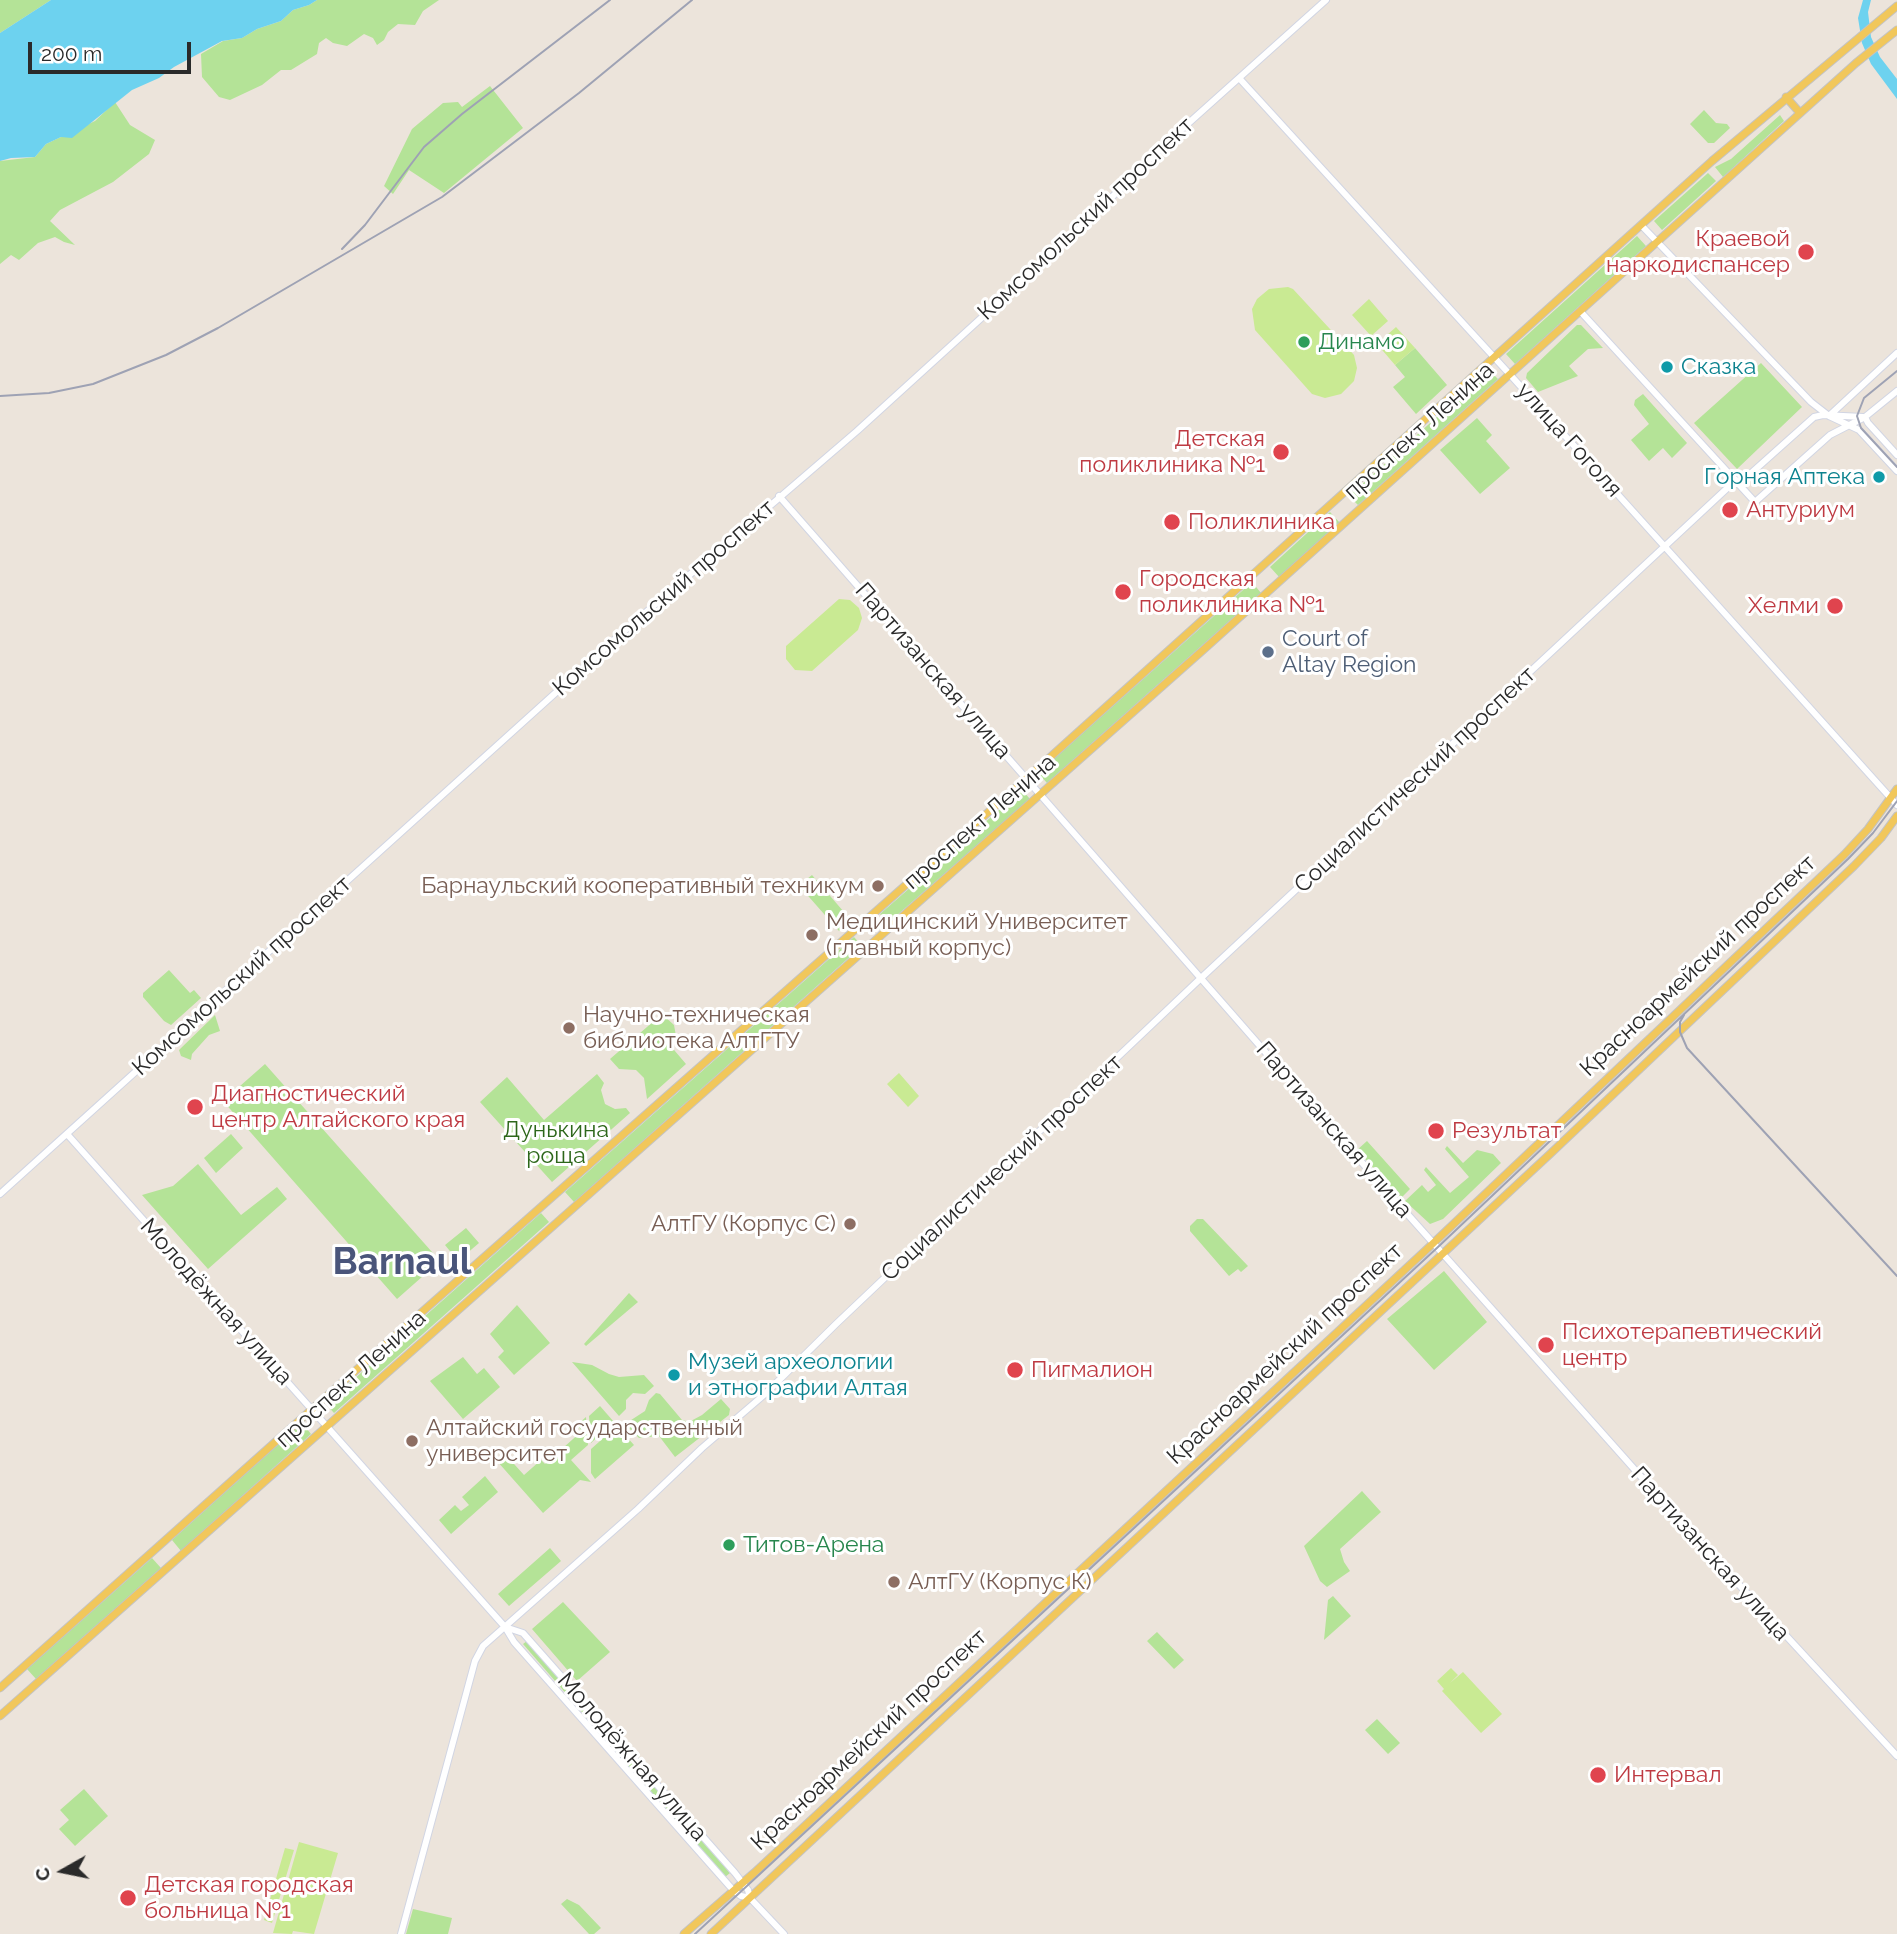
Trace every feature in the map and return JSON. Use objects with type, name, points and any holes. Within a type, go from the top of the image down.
[{"type":"main road","name":"проспект Ленина","points":[[0,1688],[1027,778],[1641,225],[1786,97],[1895,8]]},
{"type":"main road","name":"проспект Ленина","points":[[0,1716],[1896,30]]},
{"type":"main road","points":[[1786,97],[1800,113]]},
{"type":"main road","name":"Красноармейский проспект","points":[[684,1934],[1244,1419],[1540,1142],[1844,855],[1868,829],[1897,789]]},
{"type":"main road","name":"Красноармейский проспект","points":[[711,1934],[1444,1254],[1854,866],[1881,838],[1897,816]]},
{"type":"main road","points":[[1540,1142],[1550,1154]]},
{"type":"main road","points":[[1244,1419],[1253,1429]]},
{"type":"street","name":"Комсомольский проспект","points":[[0,1194],[664,596],[857,431],[1081,227],[1163,146],[1326,0]]},
{"type":"street","name":"улица Гоголя","points":[[1239,78],[1510,374],[1897,805]]},
{"type":"street","points":[[1641,225],[1811,401],[1829,416],[1859,430],[1897,471]]},
{"type":"street","points":[[1580,311],[1755,502],[1830,435],[1867,417],[1897,391]]},
{"type":"street","name":"Социалистический проспект","points":[[401,1934],[475,1661],[483,1646],[765,1394],[1201,978],[1665,546],[1814,417],[1829,416],[1897,353]]},
{"type":"street","points":[[1829,416],[1867,417]]},
{"type":"street","points":[[1829,416],[1832,424],[1830,435]]},
{"type":"street","points":[[1867,417],[1897,455]]},
{"type":"street","name":"Партизанская улица","points":[[779,496],[1729,1576],[1897,1756]]},
{"type":"street","name":"Молодёжная улица","points":[[67,1134],[505,1627],[514,1642],[733,1890],[750,1898]]},
{"type":"street","name":"Молодёжная улица","points":[[505,1627],[523,1633],[743,1882],[750,1898],[784,1934]]},
{"type":"green space","points":[[0,0],[51,0],[0,33]]},
{"type":"green space","points":[[317,0],[439,0],[423,11],[415,25],[398,24],[377,45],[373,38],[364,34],[347,46],[333,43],[326,38],[319,43],[317,54],[291,70],[281,70],[262,85],[230,100],[219,97],[202,77],[201,54],[223,41],[242,38],[257,29],[281,21],[293,10]]},
{"type":"green space","points":[[490,86],[523,128],[444,193],[409,170],[393,194],[384,186],[412,129],[443,103],[458,102],[462,107]]},
{"type":"green space","points":[[115,102],[130,125],[155,140],[149,154],[113,182],[60,210],[50,221],[75,245],[55,237],[38,243],[19,260],[11,255],[0,264],[0,161],[35,157],[46,144],[95,121]]},
{"type":"green space","points":[[1704,110],[1716,123],[1727,124],[1730,128],[1714,143],[1708,143],[1690,124]]},
{"type":"green space","points":[[1780,115],[1784,121],[1723,177],[1715,167],[1731,159]]},
{"type":"green space","points":[[1708,173],[1716,181],[1662,230],[1654,221]]},
{"type":"green space","points":[[1637,236],[1646,246],[1515,364],[1506,354]]},
{"type":"green space","name":"Динамо","points":[[1269,289],[1293,289],[1354,355],[1357,368],[1354,381],[1341,394],[1325,398],[1312,394],[1255,330],[1252,309],[1257,299]]},
{"type":"green space","points":[[1369,299],[1388,321],[1371,336],[1352,315]]},
{"type":"green space","points":[[1577,325],[1581,325],[1603,348],[1588,349],[1569,366],[1578,376],[1538,392],[1526,378],[1527,373]]},
{"type":"green space","points":[[1396,327],[1415,348],[1395,365],[1377,344]]},
{"type":"green space","points":[[1415,348],[1447,385],[1416,414],[1393,387],[1405,377],[1395,365]]},
{"type":"green space","points":[[1761,363],[1802,407],[1737,469],[1694,423]]},
{"type":"green space","points":[[1489,370],[1498,379],[1358,505],[1349,496]]},
{"type":"green space","points":[[1643,394],[1687,443],[1672,458],[1663,448],[1649,461],[1631,440],[1649,424],[1634,405],[1635,400]]},
{"type":"green space","points":[[1477,418],[1492,435],[1486,441],[1510,468],[1480,494],[1440,450]]},
{"type":"green space","points":[[1330,512],[1340,523],[1280,578],[1270,567]]},
{"type":"green space","points":[[1252,582],[1261,593],[1047,783],[1038,773]]},
{"type":"green space","points":[[839,599],[850,600],[859,608],[862,618],[858,630],[812,671],[795,670],[786,659],[786,646]]},
{"type":"green space","points":[[1022,790],[1030,799],[888,923],[880,914]]},
{"type":"green space","points":[[812,875],[850,919],[839,931],[802,889]]},
{"type":"green space","points":[[854,937],[862,946],[574,1202],[565,1192]]},
{"type":"green space","points":[[169,970],[190,993],[194,990],[201,998],[171,1025],[164,1021],[143,997],[143,993]]},
{"type":"green space","name":"Дунькина роща","points":[[662,1014],[674,1025],[676,1036],[669,1044],[686,1064],[647,1099],[644,1078],[636,1070],[619,1069],[610,1059]]},
{"type":"green space","points":[[215,1015],[220,1031],[209,1035],[192,1054],[191,1060],[181,1056],[179,1050]]},
{"type":"green space","points":[[265,1064],[440,1261],[397,1299],[223,1101]]},
{"type":"green space","points":[[899,1073],[919,1096],[908,1107],[887,1084]]},
{"type":"green space","name":"Дунькина роща","points":[[597,1074],[604,1083],[601,1090],[605,1104],[615,1109],[626,1108],[630,1113],[552,1182],[480,1102],[507,1077],[544,1120]]},
{"type":"green space","points":[[231,1134],[243,1148],[216,1173],[204,1158]]},
{"type":"green space","points":[[1367,1141],[1410,1189],[1401,1198],[1357,1150]]},
{"type":"green space","points":[[1447,1146],[1463,1163],[1477,1150],[1493,1154],[1501,1163],[1443,1219],[1430,1224],[1405,1201],[1422,1185],[1428,1192],[1436,1185],[1424,1170],[1426,1167],[1450,1193],[1469,1177],[1445,1149]]},
{"type":"green space","points":[[198,1164],[241,1215],[277,1187],[287,1199],[208,1269],[142,1195],[173,1186]]},
{"type":"green space","points":[[541,1213],[549,1222],[334,1413],[326,1404]]},
{"type":"green space","points":[[1197,1219],[1203,1219],[1248,1266],[1229,1276],[1190,1231],[1190,1226]]},
{"type":"green space","points":[[466,1228],[479,1243],[458,1261],[445,1245]]},
{"type":"green space","points":[[1444,1271],[1487,1322],[1434,1370],[1387,1319]]},
{"type":"green space","points":[[629,1293],[638,1302],[586,1346],[584,1344]]},
{"type":"green space","points":[[517,1305],[550,1343],[514,1375],[498,1357],[504,1351],[490,1334]]},
{"type":"green space","points":[[463,1357],[477,1374],[484,1368],[500,1387],[463,1419],[430,1381]]},
{"type":"green space","points":[[572,1362],[592,1365],[619,1377],[644,1375],[654,1386],[645,1394],[633,1393],[626,1400],[626,1409],[619,1416]]},
{"type":"green space","points":[[656,1393],[660,1394],[682,1420],[689,1422],[702,1415],[721,1399],[730,1409],[729,1415],[675,1457],[659,1436],[639,1438],[625,1424],[645,1411],[649,1400]]},
{"type":"green space","points":[[600,1406],[614,1422],[591,1443],[589,1416]]},
{"type":"green space","points":[[586,1417],[588,1445],[571,1460],[591,1482],[580,1480],[543,1513],[497,1461],[505,1454],[524,1475],[541,1460],[545,1464],[582,1431],[577,1425]]},
{"type":"green space","points":[[302,1423],[311,1434],[181,1551],[172,1540]]},
{"type":"green space","points":[[617,1426],[634,1445],[595,1479],[591,1473],[591,1449]]},
{"type":"green space","points":[[485,1476],[498,1492],[451,1534],[439,1520],[455,1505],[461,1511],[469,1505],[462,1497]]},
{"type":"green space","points":[[1362,1491],[1381,1512],[1340,1549],[1350,1571],[1327,1587],[1320,1581],[1304,1546]]},
{"type":"green space","points":[[550,1548],[561,1561],[509,1606],[498,1594]]},
{"type":"green space","points":[[152,1558],[161,1568],[36,1679],[27,1669]]},
{"type":"green space","points":[[1333,1596],[1351,1616],[1324,1640],[1328,1600]]},
{"type":"green space","points":[[563,1602],[610,1652],[577,1681],[532,1629]]},
{"type":"green space","points":[[1157,1632],[1184,1660],[1174,1669],[1147,1641]]},
{"type":"green space","points":[[527,1641],[730,1873],[725,1877],[523,1644]]},
{"type":"green space","points":[[1451,1668],[1458,1675],[1450,1683],[1463,1672],[1502,1714],[1481,1733],[1442,1691],[1444,1689],[1437,1681]]},
{"type":"green space","points":[[1377,1719],[1400,1743],[1388,1754],[1365,1730]]},
{"type":"green space","points":[[84,1789],[108,1816],[75,1846],[59,1829],[69,1820],[60,1810]]},
{"type":"green space","points":[[299,1842],[338,1853],[314,1934],[293,1931],[292,1934],[273,1933]]},
{"type":"green space","points":[[285,1848],[294,1850],[272,1923],[264,1920]]},
{"type":"green space","points":[[567,1899],[579,1905],[601,1928],[594,1934],[589,1934],[561,1904]]},
{"type":"green space","points":[[413,1909],[452,1918],[448,1934],[406,1934]]},
{"type":"water","points":[[51,0],[317,0],[293,10],[281,21],[257,29],[242,38],[222,41],[159,78],[132,90],[72,138],[61,137],[46,144],[35,157],[0,161],[0,33]]},
{"type":"water","points":[[1863,0],[1871,0],[1868,12],[1871,37],[1880,57],[1897,79],[1897,99],[1871,64],[1862,43],[1858,18]]},
{"type":"tram line","points":[[1897,371],[1864,398],[1857,416],[1861,428],[1897,467]]},
{"type":"tram line","points":[[695,1934],[1438,1247],[1848,859],[1873,833],[1897,801]]},
{"type":"tram line","points":[[1684,1015],[1680,1022],[1680,1032],[1687,1048],[1897,1276]]},
{"type":"railway","points":[[342,249],[365,225],[424,147],[462,114],[610,0]]},
{"type":"railway","points":[[0,396],[49,393],[93,384],[166,355],[218,328],[442,197],[579,93],[692,0]]},
{"type":"place","name":"Краевой наркодиспансер","points":[[1806,252]]},
{"type":"place","name":"Динамо","points":[[1304,342]]},
{"type":"place","name":"Сказка","points":[[1667,367]]},
{"type":"place","name":"Детская поликлиника №1","points":[[1281,452]]},
{"type":"place","name":"Горная Аптека","points":[[1879,477]]},
{"type":"place","name":"Антуриум","points":[[1730,510]]},
{"type":"place","name":"Поликлиника","points":[[1172,522]]},
{"type":"place","name":"Городская поликлиника №1","points":[[1123,592]]},
{"type":"place","name":"Хелми","points":[[1835,606]]},
{"type":"place","name":"Court of Altay Region","points":[[1268,652]]},
{"type":"place","name":"Барнаульский кооперативный техникум","points":[[878,886]]},
{"type":"place","name":"Медицинский Университет (главный корпус)","points":[[812,935]]},
{"type":"place","name":"Научно-техническая библиотека АлтГТУ","points":[[569,1028]]},
{"type":"place","name":"Диагностический центр Алтайского края","points":[[195,1107]]},
{"type":"place","name":"Результат","points":[[1436,1131]]},
{"type":"place","name":"АлтГУ (Корпус С)","points":[[850,1224]]},
{"type":"place","name":"Психотерапевтический центр","points":[[1546,1345]]},
{"type":"place","name":"Пигмалион","points":[[1015,1370]]},
{"type":"place","name":"Музей археологии и этнографии Алтая","points":[[674,1375]]},
{"type":"place","name":"Алтайский государственный университет","points":[[412,1441]]},
{"type":"place","name":"Титов-Арена","points":[[729,1545]]},
{"type":"place","name":"АлтГУ (Корпус К)","points":[[894,1582]]},
{"type":"place","name":"Интервал","points":[[1598,1775]]},
{"type":"place","name":"Детская городская больница №1","points":[[128,1898]]},
{"type":"district","name":"Barnaul","points":[[402,1263]]}]
